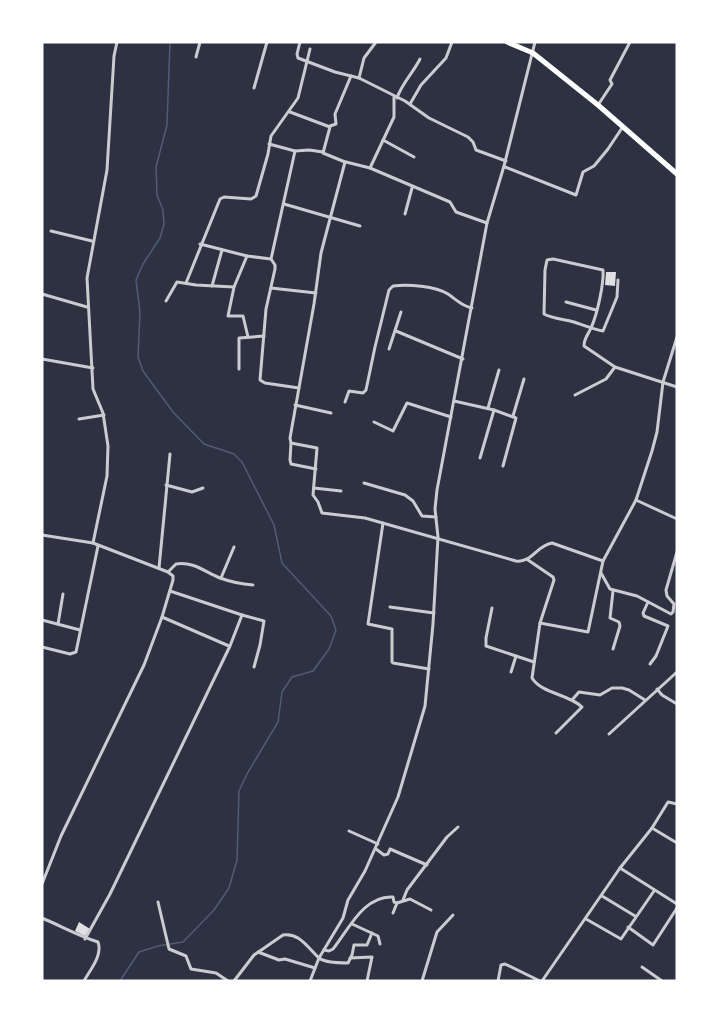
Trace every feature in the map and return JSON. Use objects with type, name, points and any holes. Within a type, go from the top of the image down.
[{"type":"highway","points":[[507,42],[533,53],[623,126],[677,174]]},
{"type":"street","points":[[93,543],[108,470],[108,446],[104,415],[93,389],[87,278],[107,170],[114,56],[117,42]]},
{"type":"street","points":[[196,57],[200,42]]},
{"type":"street","points":[[254,88],[267,42]]},
{"type":"street","points":[[300,42],[297,57],[359,78],[410,104],[429,118],[468,137],[476,150],[506,161]]},
{"type":"street","points":[[359,78],[364,58],[376,42]]},
{"type":"street","points":[[410,104],[421,85],[446,58],[452,42]]},
{"type":"street","points":[[310,981],[321,954],[343,918],[348,900],[376,849],[404,783],[412,745],[425,706],[434,613],[438,537],[437,490],[488,223],[506,161],[535,42]]},
{"type":"street","points":[[598,105],[612,84],[610,80],[630,42]]},
{"type":"street","points":[[186,283],[219,199],[255,197],[271,136],[298,98],[310,49]]},
{"type":"street","points":[[370,168],[394,117],[395,97],[420,59]]},
{"type":"street","points":[[290,112],[330,127],[336,124],[335,114],[351,76]]},
{"type":"street","points":[[504,166],[576,195],[584,172],[594,166],[623,126]]},
{"type":"street","points":[[323,153],[330,127]]},
{"type":"street","points":[[383,140],[414,157]]},
{"type":"street","points":[[269,144],[295,151],[309,150],[323,153],[345,162],[370,168],[412,188],[450,202],[456,212],[488,223]]},
{"type":"street","points":[[295,151],[271,259],[275,265],[266,309],[260,370],[261,382],[300,388]]},
{"type":"street","points":[[316,469],[291,464],[291,443],[295,405],[300,388],[321,253],[345,162]]},
{"type":"street","points":[[405,214],[412,188]]},
{"type":"street","points":[[283,204],[360,226]]},
{"type":"street","points":[[51,231],[92,242]]},
{"type":"street","points":[[201,244],[247,256],[271,259]]},
{"type":"street","points":[[212,286],[222,250]]},
{"type":"street","points":[[247,256],[234,287],[228,316],[243,316],[248,337]]},
{"type":"street","points":[[618,280],[617,297],[605,330],[601,331],[591,328],[544,314],[547,260],[553,259],[603,270],[596,310],[591,328],[584,339],[584,346],[615,368],[677,387]]},
{"type":"street","points":[[166,302],[176,282],[234,287]]},
{"type":"street","points":[[345,402],[349,391],[363,393],[366,390],[389,290],[393,286],[442,291],[459,304],[472,308]]},
{"type":"street","points":[[271,288],[316,293]]},
{"type":"street","points":[[42,294],[87,307]]},
{"type":"street","points":[[566,302],[596,310]]},
{"type":"street","points":[[389,349],[401,312]]},
{"type":"street","points":[[396,331],[463,359]]},
{"type":"street","points":[[239,369],[238,340],[240,337],[264,336]]},
{"type":"street","points":[[540,623],[588,632],[603,561],[636,500],[657,432],[663,382],[677,337]]},
{"type":"street","points":[[42,359],[93,368]]},
{"type":"street","points":[[575,395],[606,379],[615,368]]},
{"type":"street","points":[[488,408],[499,370]]},
{"type":"street","points":[[513,416],[524,379]]},
{"type":"street","points":[[454,401],[513,416],[516,421],[503,466]]},
{"type":"street","points":[[374,422],[393,431],[407,403],[451,417]]},
{"type":"street","points":[[295,405],[331,413]]},
{"type":"street","points":[[480,458],[494,410]]},
{"type":"street","points":[[79,419],[104,415]]},
{"type":"street","points":[[291,443],[317,448],[313,497],[324,514],[365,518],[516,561],[528,560],[544,545],[552,543],[603,561]]},
{"type":"street","points":[[159,568],[170,454]]},
{"type":"street","points":[[364,483],[405,495],[413,501],[422,516],[436,518]]},
{"type":"street","points":[[166,485],[192,492],[203,488]]},
{"type":"street","points":[[314,488],[341,491]]},
{"type":"street","points":[[636,500],[677,519]]},
{"type":"street","points":[[383,523],[368,624],[392,629],[393,663],[429,669]]},
{"type":"street","points":[[42,535],[93,543],[159,568],[168,572],[173,578],[162,617],[144,665],[61,836],[42,884]]},
{"type":"street","points":[[42,647],[74,654],[76,652],[98,546]]},
{"type":"street","points":[[221,579],[234,547]]},
{"type":"street","points":[[601,573],[607,586],[613,591],[636,596],[670,614],[673,612],[674,604],[667,596],[666,590],[677,552]]},
{"type":"street","points":[[528,560],[554,580],[540,623],[532,678],[536,683],[580,705],[581,710],[556,733]]},
{"type":"street","points":[[168,572],[174,564],[181,563],[202,568],[206,572],[234,583],[253,585]]},
{"type":"street","points":[[170,591],[263,620],[254,667]]},
{"type":"street","points":[[613,591],[610,618],[619,622],[620,626],[613,649]]},
{"type":"street","points":[[58,624],[63,594]]},
{"type":"street","points":[[648,602],[644,616],[668,626],[656,656],[650,664]]},
{"type":"street","points":[[390,607],[434,613]]},
{"type":"street","points":[[492,608],[485,645],[534,662]]},
{"type":"street","points":[[85,939],[110,894],[230,646],[242,615]]},
{"type":"street","points":[[162,617],[230,646]]},
{"type":"street","points":[[42,620],[80,630]]},
{"type":"street","points":[[511,672],[516,656]]},
{"type":"street","points":[[609,734],[677,672]]},
{"type":"street","points":[[572,700],[579,692],[600,695],[615,687],[626,688],[645,700]]},
{"type":"street","points":[[657,689],[677,704]]},
{"type":"street","points":[[498,981],[501,965],[505,964],[541,981],[620,868],[652,828],[668,802],[677,804]]},
{"type":"street","points":[[403,900],[407,890],[447,837],[458,827]]},
{"type":"street","points":[[652,828],[677,843]]},
{"type":"street","points":[[349,831],[378,844]]},
{"type":"street","points":[[376,849],[387,855],[390,849],[427,865]]},
{"type":"street","points":[[620,868],[677,906],[653,945],[628,927]]},
{"type":"street","points":[[586,919],[620,939],[654,891]]},
{"type":"street","points":[[602,896],[635,916]]},
{"type":"street","points":[[321,954],[333,949],[362,909],[385,897],[395,901],[412,899],[431,910]]},
{"type":"street","points":[[393,913],[395,901]]},
{"type":"street","points":[[158,902],[168,947],[186,956],[191,969],[216,973],[228,981]]},
{"type":"street","points":[[422,981],[437,932],[453,915]]},
{"type":"street","points":[[42,918],[79,934],[85,939],[96,941],[100,949],[84,981]]},
{"type":"street","points":[[352,924],[379,937],[380,944]]},
{"type":"street","points":[[234,981],[258,952],[280,936],[288,934],[297,937],[321,954],[325,961],[342,963],[348,962],[354,945],[367,945],[372,933]]},
{"type":"street","points":[[258,952],[279,960],[285,959],[315,968]]},
{"type":"street","points":[[350,958],[372,957],[367,981]]},
{"type":"street","points":[[642,967],[662,981]]},
{"type":"building","points":[[606,272],[616,272],[615,286],[605,285]]},
{"type":"building","points":[[79,922],[90,929],[85,936],[75,931]]},
{"type":"waterway","points":[[120,981],[139,952],[183,942],[214,910],[229,888],[237,860],[239,791],[278,722],[282,692],[292,677],[313,671],[329,649],[336,630],[331,616],[282,563],[274,525],[242,462],[234,454],[204,444],[173,412],[143,371],[138,357],[140,312],[136,280],[143,264],[160,238],[164,224],[163,210],[157,195],[156,167],[167,125],[170,42]]}]
